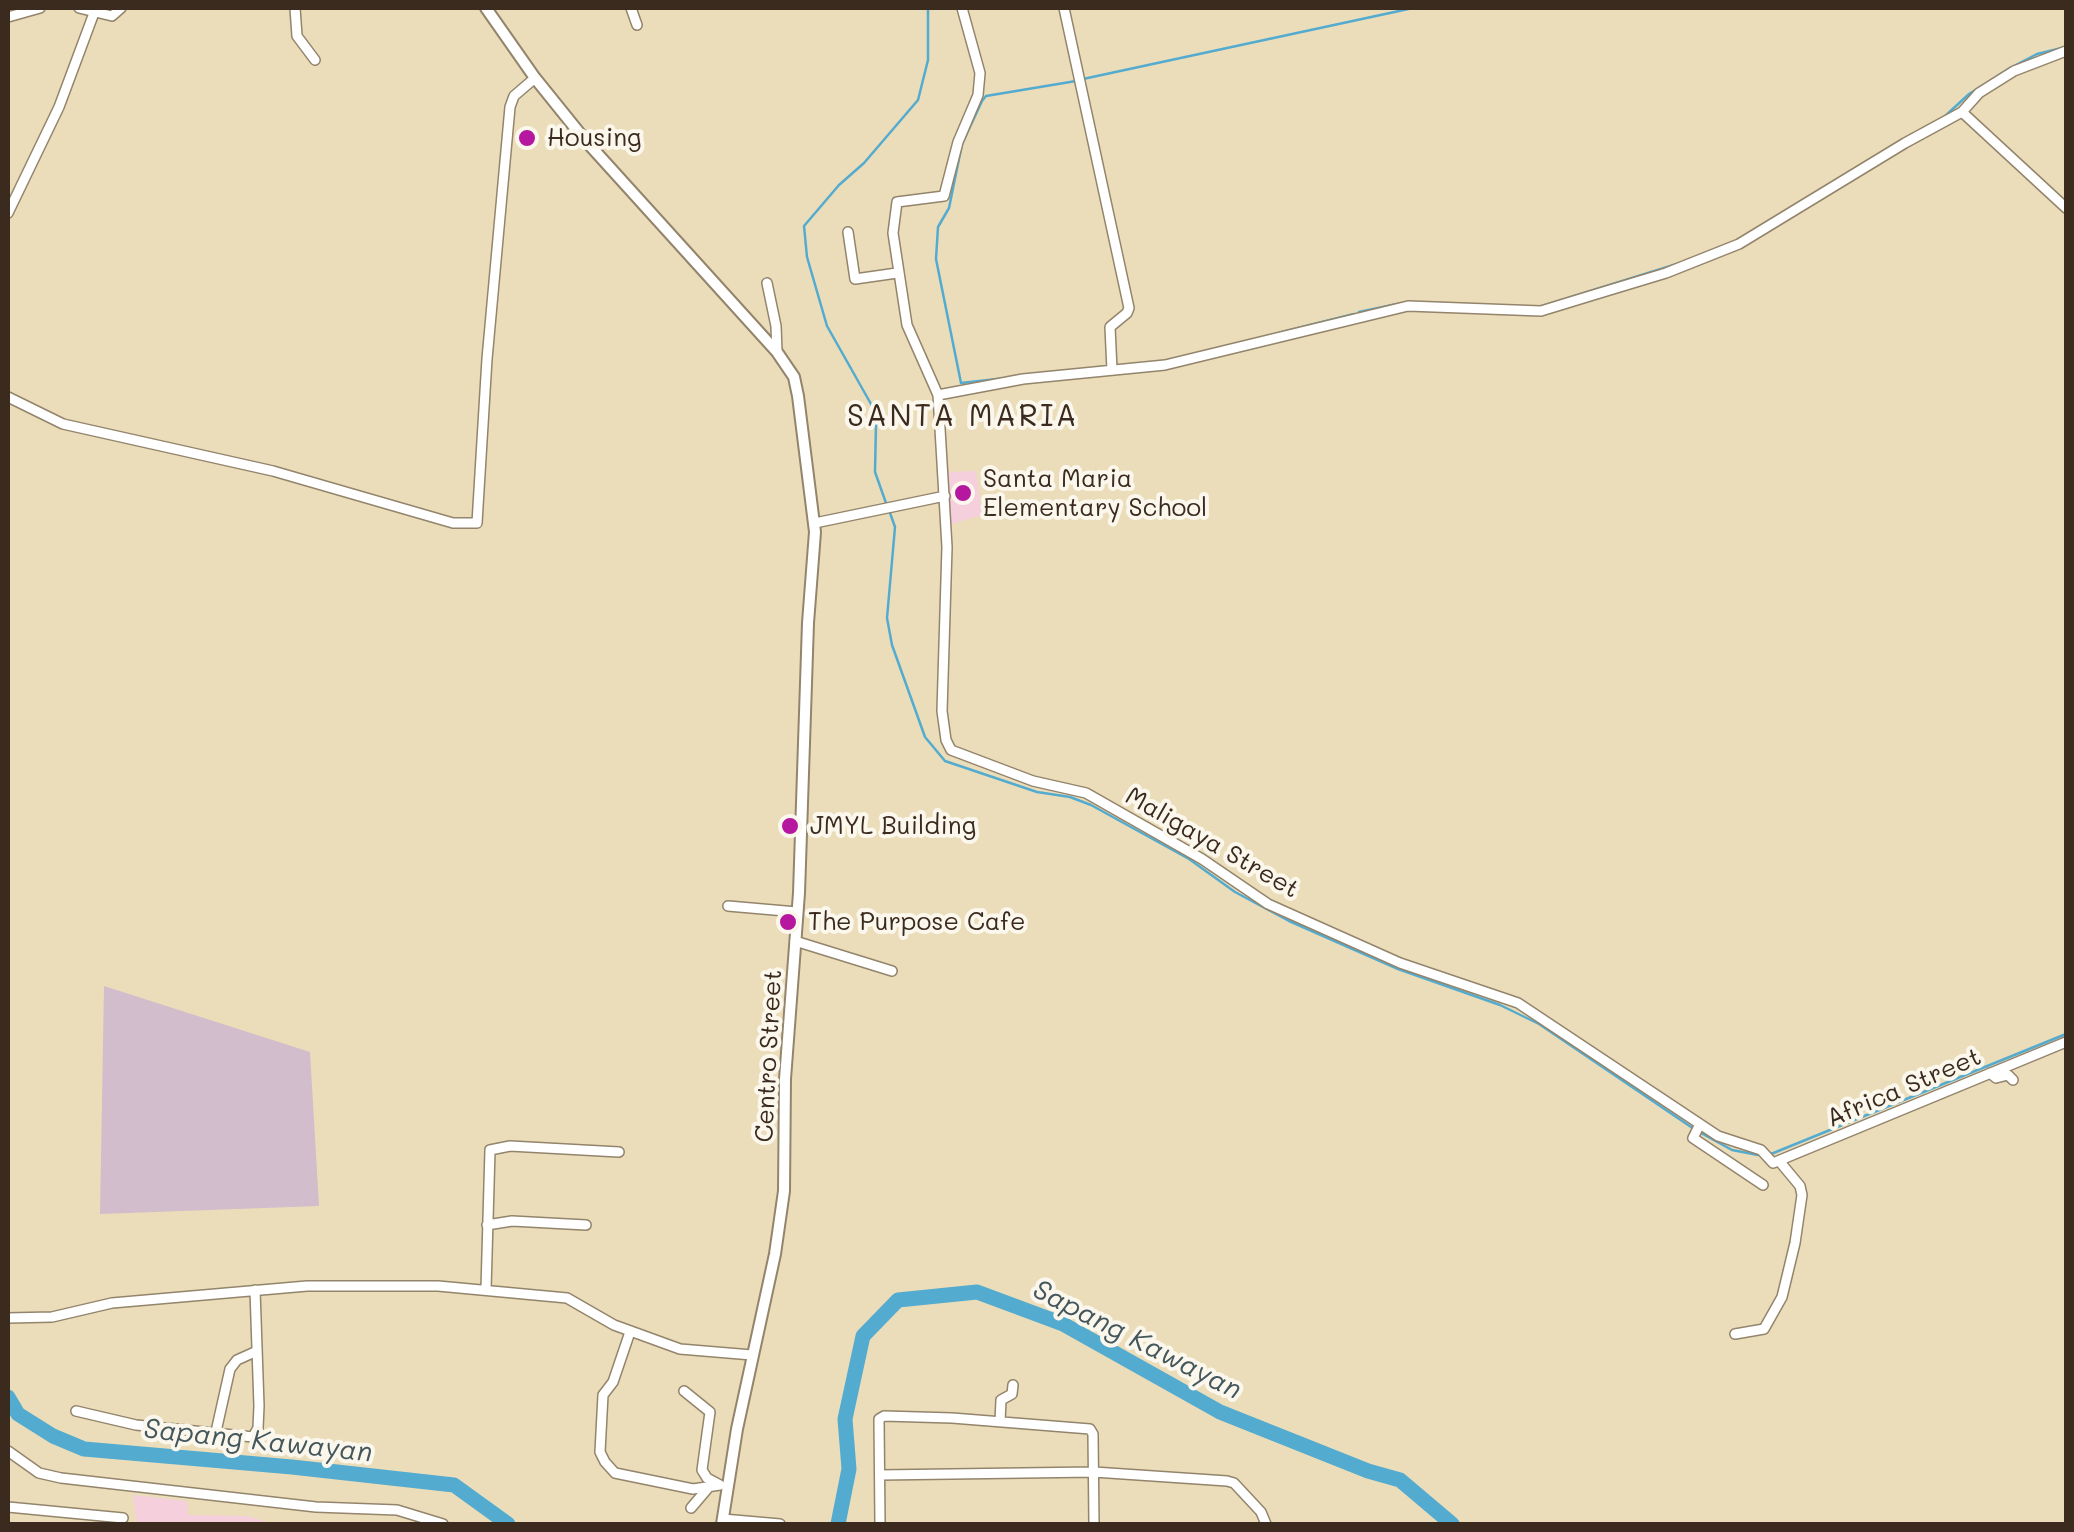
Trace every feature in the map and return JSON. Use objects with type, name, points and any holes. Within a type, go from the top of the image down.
[{"type":"street","points":[[8,17],[40,8]]},
{"type":"street","points":[[79,8],[112,16],[120,8]]},
{"type":"street","points":[[296,8],[297,36],[315,60]]},
{"type":"street","name":"Centro Street","points":[[486,8],[585,140],[776,352],[790,369],[796,385],[815,523],[785,1079],[784,1191],[778,1240],[724,1487],[723,1522]]},
{"type":"street","points":[[630,8],[637,25]]},
{"type":"street","points":[[962,8],[980,74],[978,95],[958,142],[944,196],[903,200],[895,205],[893,233],[910,333],[938,395],[1023,379],[1206,357],[1408,306],[1540,311],[1590,296],[1739,244],[1962,112],[1979,93],[2014,71],[2066,50]]},
{"type":"street","points":[[1064,8],[1128,308],[1110,326],[1112,370]]},
{"type":"street","points":[[8,212],[60,107],[94,13]]},
{"type":"street","points":[[8,397],[63,424],[273,471],[453,524],[478,524],[487,359],[510,107],[517,93],[536,78]]},
{"type":"street","points":[[1962,112],[2066,208]]},
{"type":"street","points":[[848,232],[854,279],[897,273]]},
{"type":"street","points":[[767,284],[776,326],[776,352]]},
{"type":"street","name":"Maligaya Street","points":[[938,395],[945,496],[942,711],[951,750],[1034,782],[1086,793],[1189,851],[1268,904],[1400,963],[1518,1003],[1698,1128],[1764,1154],[1774,1163],[1780,1162]]},
{"type":"street","points":[[815,523],[945,496]]},
{"type":"street","points":[[728,906],[797,912]]},
{"type":"street","points":[[795,941],[892,971]]},
{"type":"street","name":"Africa Street","points":[[1780,1162],[2066,1042]]},
{"type":"street","points":[[1990,1073],[1996,1078],[2008,1075],[2012,1080]]},
{"type":"street","points":[[1698,1128],[1692,1137],[1699,1144],[1764,1185]]},
{"type":"street","points":[[486,1289],[488,1153],[492,1148],[525,1146],[619,1152]]},
{"type":"street","points":[[1735,1334],[1764,1329],[1782,1296],[1802,1195],[1800,1186],[1780,1162]]},
{"type":"street","points":[[487,1225],[499,1221],[586,1225]]},
{"type":"street","points":[[8,1318],[52,1317],[112,1303],[308,1286],[486,1289],[567,1298],[630,1332],[680,1349],[752,1355]]},
{"type":"street","points":[[76,1411],[136,1425],[215,1436],[247,1438],[256,1433],[255,1290]]},
{"type":"street","points":[[630,1332],[614,1382],[603,1395],[600,1452],[614,1473],[693,1489],[724,1487]]},
{"type":"street","points":[[215,1436],[230,1369],[237,1360],[257,1352]]},
{"type":"street","points":[[1000,1422],[1001,1400],[1012,1394],[1013,1385]]},
{"type":"street","points":[[684,1391],[710,1412],[702,1470],[707,1478],[724,1487]]},
{"type":"street","points":[[880,1524],[879,1419],[952,1418],[1087,1429],[1093,1434],[1094,1524]]},
{"type":"street","points":[[8,1451],[40,1473],[61,1478],[443,1524]]},
{"type":"street","points":[[880,1475],[1094,1472],[1234,1484],[1261,1512],[1266,1524]]},
{"type":"street","points":[[691,1508],[708,1488]]},
{"type":"street","points":[[8,1507],[95,1520],[124,1518]]},
{"type":"street","points":[[38,1510],[39,1524]]},
{"type":"street","points":[[723,1522],[780,1524]]},
{"type":"shaded area","name":"Santa Maria Elementary School","points":[[976,471],[982,515],[949,525],[947,472]]},
{"type":"shaded area","points":[[104,986],[310,1052],[319,1206],[100,1214]]},
{"type":"shaded area","points":[[133,1495],[187,1501],[188,1515],[247,1516],[274,1524],[137,1524]]},
{"type":"waterway","points":[[886,503],[875,472],[876,424],[871,404],[827,326],[807,257],[804,226],[918,100],[928,60],[928,8]]},
{"type":"waterway","points":[[1083,79],[1413,8]]},
{"type":"waterway","points":[[1944,117],[1969,94],[2010,68],[2037,54],[2066,47]]},
{"type":"waterway","points":[[1006,378],[961,383],[936,259],[938,227],[949,208],[962,144],[986,96],[1076,81]]},
{"type":"waterway","points":[[1539,307],[1680,263]]},
{"type":"waterway","points":[[1410,302],[1467,304]]},
{"type":"waterway","points":[[1359,312],[1397,304]]},
{"type":"waterway","points":[[1282,332],[1354,314]]},
{"type":"waterway","points":[[1094,368],[1110,366]]},
{"type":"waterway","points":[[889,510],[895,527],[887,618],[892,645],[925,737],[945,761],[1037,792],[1091,805],[1289,921],[1539,1024],[1694,1129]]},
{"type":"waterway","points":[[1771,1154],[2066,1034]]},
{"type":"waterway","points":[[1701,1133],[1732,1150],[1758,1155]]},
{"type":"waterway","name":"Sapang Kawayan","points":[[838,1524],[849,1469],[845,1419],[863,1336],[898,1300],[977,1292],[1063,1324],[1220,1412],[1400,1480],[1452,1524]]},
{"type":"waterway","name":"Sapang Kawayan","points":[[8,1397],[18,1414],[53,1436],[84,1449],[454,1485],[508,1524]]},
{"type":"place","name":"Housing","points":[[527,138]]},
{"type":"place","name":"Santa Maria Elementary School","points":[[963,493]]},
{"type":"place","name":"JMYL Building","points":[[790,826]]},
{"type":"place","name":"The Purpose Cafe","points":[[788,922]]},
{"type":"district","name":"SANTA MARIA","points":[[963,417]]}]
